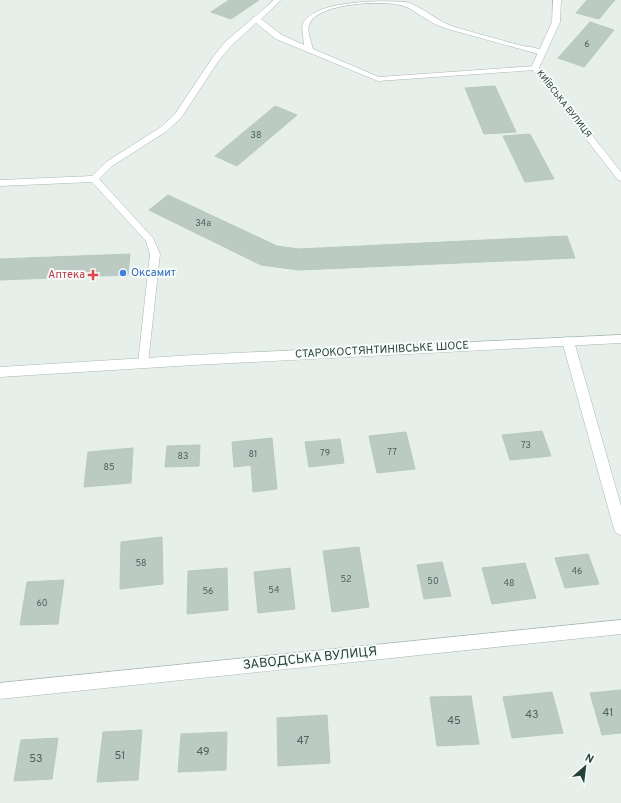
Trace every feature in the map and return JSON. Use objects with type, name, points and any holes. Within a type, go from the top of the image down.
[{"type":"street","name":"КИЇВСЬКА ВУЛИЦЯ","points":[[557,0],[556,22],[535,68],[621,178]]},
{"type":"street","name":"СТАРОКОСТЯНТИНІВСЬКЕ ШОСЕ","points":[[0,372],[143,363],[621,339]]},
{"type":"street","points":[[568,341],[621,529]]},
{"type":"street","name":"ЗАВОДСЬКА ВУЛИЦЯ","points":[[0,691],[621,626]]},
{"type":"lane","points":[[0,183],[94,179],[109,164],[164,129],[178,116],[216,59],[229,43],[255,18],[278,0]]},
{"type":"lane","points":[[309,49],[304,31],[307,21],[313,14],[323,8],[337,3],[358,0],[379,0],[403,4],[418,10],[436,22],[450,28],[542,53]]},
{"type":"lane","points":[[255,18],[279,37],[378,79],[535,68]]},
{"type":"lane","points":[[94,179],[150,240],[155,254],[143,363]]},
{"type":"building","points":[[229,0],[259,0],[231,19],[211,12]]},
{"type":"building","points":[[587,0],[615,0],[599,19],[576,13]]},
{"type":"building","points":[[590,22],[614,30],[584,67],[558,58]]},
{"type":"building","points":[[495,86],[516,132],[484,134],[465,88]]},
{"type":"building","points":[[275,106],[297,115],[237,166],[215,156]]},
{"type":"building","points":[[530,134],[554,179],[525,182],[503,136]]},
{"type":"building","points":[[168,195],[277,246],[299,249],[567,236],[575,258],[299,270],[261,265],[149,210]]},
{"type":"building","points":[[130,254],[128,275],[0,280],[0,259]]},
{"type":"building","points":[[542,431],[551,456],[510,460],[502,435]]},
{"type":"building","points":[[406,432],[415,469],[377,473],[369,436]]},
{"type":"building","points":[[272,438],[277,489],[253,492],[251,465],[234,467],[232,442]]},
{"type":"building","points":[[340,439],[344,463],[309,467],[305,442]]},
{"type":"building","points":[[200,445],[199,466],[165,467],[167,446]]},
{"type":"building","points":[[133,448],[131,483],[84,487],[88,452]]},
{"type":"building","points":[[162,537],[163,584],[120,589],[121,542]]},
{"type":"building","points":[[359,547],[369,607],[332,612],[323,551]]},
{"type":"building","points":[[588,554],[599,584],[565,588],[555,558]]},
{"type":"building","points":[[442,562],[451,596],[424,599],[417,565]]},
{"type":"building","points":[[525,563],[536,598],[492,604],[482,568]]},
{"type":"building","points":[[227,568],[228,610],[187,614],[188,571]]},
{"type":"building","points":[[290,568],[295,609],[258,613],[254,572]]},
{"type":"building","points":[[64,580],[58,624],[20,625],[27,582]]},
{"type":"building","points":[[621,690],[621,733],[602,735],[590,693]]},
{"type":"building","points":[[552,692],[563,733],[512,738],[503,697]]},
{"type":"building","points":[[471,696],[479,744],[437,746],[430,697]]},
{"type":"building","points":[[327,715],[330,763],[278,766],[277,718]]},
{"type":"building","points":[[142,730],[138,780],[97,782],[103,732]]},
{"type":"building","points":[[227,732],[226,770],[178,772],[181,734]]},
{"type":"building","points":[[58,738],[52,779],[14,781],[21,740]]},
{"type":"place","name":"Оксамит","points":[[123,273]]},
{"type":"place","name":"Аптека","points":[[93,275]]}]
